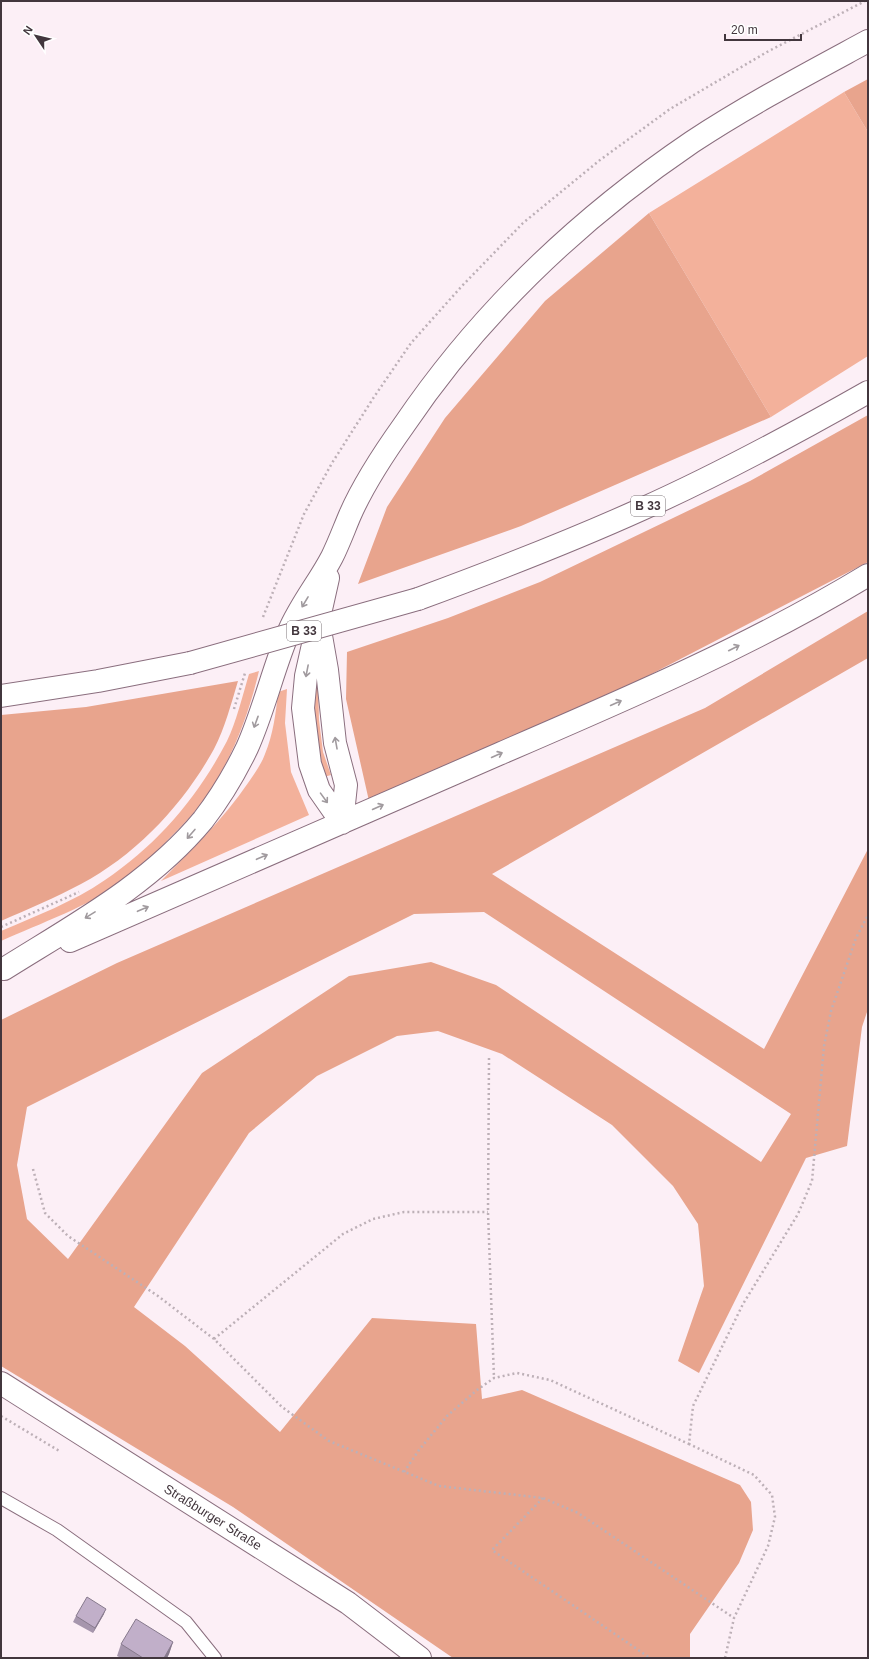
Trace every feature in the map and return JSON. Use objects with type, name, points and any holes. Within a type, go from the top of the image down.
[{"type":"main road","points":[[3,969],[114,899],[151,873],[178,848],[204,818],[227,785],[248,746],[290,628],[332,557],[355,506],[374,471],[408,418],[438,378],[474,334],[513,291],[555,249],[606,206],[647,174],[695,140],[745,109],[868,41]]},
{"type":"main road","name":"B 33","points":[[1,696],[98,681],[190,662],[418,599],[494,571],[643,508],[784,439],[868,392]]},
{"type":"main road","points":[[332,557],[306,676],[303,708],[310,764],[319,790],[342,823]]},
{"type":"main road","points":[[3,969],[342,823],[608,706],[706,661],[789,620],[868,575]]},
{"type":"main road","points":[[318,619],[327,670],[335,743],[346,786],[342,823]]},
{"type":"main road","name":"Straßburger Straße","points":[[1,1383],[348,1603],[420,1658]]},
{"type":"lane","points":[[1,1498],[57,1530],[186,1622],[216,1658]]},
{"type":"path","points":[[689,1444],[693,1406],[743,1304],[798,1214],[812,1182],[824,1046],[831,1011],[856,938],[868,915]]},
{"type":"path","points":[[489,1058],[488,1212],[494,1378]]},
{"type":"path","points":[[33,1169],[45,1213],[68,1236],[158,1296],[214,1339],[282,1407],[330,1441],[439,1486],[543,1498],[578,1513],[734,1618]]},
{"type":"path","points":[[214,1339],[343,1234],[373,1219],[404,1212],[488,1212]]},
{"type":"path","points":[[404,1472],[419,1450],[447,1416],[477,1390],[494,1378],[517,1373],[550,1380],[689,1444],[754,1476],[772,1494],[775,1517],[768,1546],[734,1618],[725,1658]]},
{"type":"path","points":[[543,1498],[492,1550],[650,1658]]},
{"type":"shaded area","points":[[868,79],[868,132],[844,92]]},
{"type":"shaded area","points":[[844,92],[868,132],[868,356],[771,417],[649,213]]},
{"type":"shaded area","points":[[649,213],[771,417],[521,526],[358,584],[387,507],[445,418],[545,301]]},
{"type":"shaded area","points":[[868,415],[868,562],[636,682],[369,801],[346,699],[347,652],[448,618],[540,582],[750,481]]},
{"type":"shaded area","points":[[868,611],[868,658],[492,874],[764,1049],[868,849],[868,1009],[862,1027],[847,1146],[806,1158],[699,1373],[678,1361],[704,1286],[698,1224],[673,1186],[612,1125],[502,1054],[438,1031],[397,1036],[317,1076],[249,1133],[134,1307],[185,1346],[280,1432],[372,1318],[476,1324],[482,1399],[522,1390],[740,1485],[751,1502],[753,1530],[739,1563],[690,1634],[690,1658],[453,1658],[233,1507],[1,1366],[1,1020],[117,963],[705,708]],"holes":[[[484,912],[791,1114],[761,1162],[496,985],[431,962],[349,976],[202,1073],[68,1259],[27,1219],[17,1165],[27,1107],[414,914]]]},
{"type":"shaded area","points":[[259,671],[250,705],[230,755],[213,786],[194,813],[139,869],[111,890],[64,914],[1,941],[1,931],[54,908],[93,888],[124,866],[159,835],[175,818],[216,762],[233,726],[249,674]]},
{"type":"shaded area","points":[[238,681],[225,724],[214,749],[188,790],[157,826],[140,843],[102,872],[61,894],[1,921],[1,715],[86,707]]},
{"type":"shaded area","points":[[318,683],[319,720],[323,752],[331,775],[324,777],[317,753],[310,685]]},
{"type":"shaded area","points":[[287,689],[285,723],[291,772],[309,815],[161,881],[228,810],[255,773],[268,747],[275,716],[278,692]]},
{"type":"building","points":[[87,1597],[106,1609],[95,1628],[76,1616]]},
{"type":"building","points":[[136,1619],[173,1642],[164,1658],[143,1658],[121,1644]]}]
